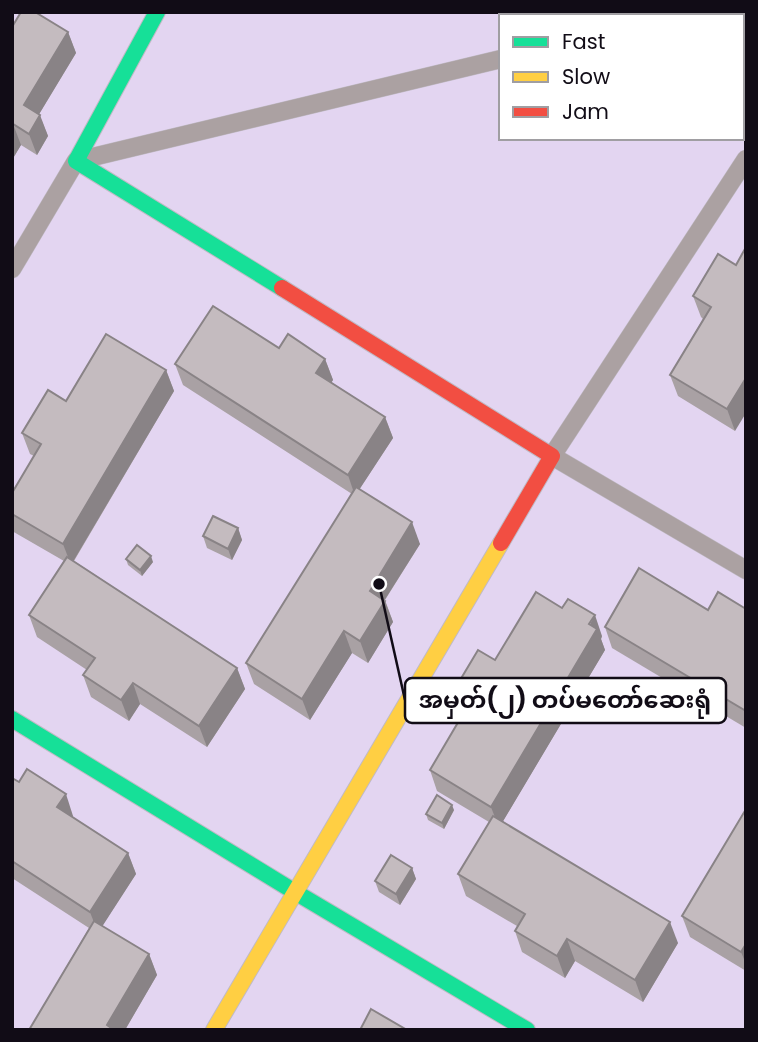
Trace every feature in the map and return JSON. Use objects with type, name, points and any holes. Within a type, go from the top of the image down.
[{"type":"street","points":[[12,270],[76,161],[157,12]]},
{"type":"street","points":[[76,161],[499,59]]},
{"type":"street","points":[[214,1030],[552,456],[746,159]]},
{"type":"street","points":[[76,161],[552,456],[746,570]]},
{"type":"street","points":[[12,719],[527,1030]]},
{"type":"shaded area","points":[[12,12],[746,12],[746,1030],[12,1030]]},
{"type":"building","points":[[21,12],[35,12],[68,32],[24,105],[40,115],[29,134],[13,124],[12,126],[12,27]]},
{"type":"building","points":[[746,247],[746,378],[727,409],[670,375],[711,307],[693,296],[718,254],[736,265]]},
{"type":"building","points":[[213,306],[279,348],[288,334],[325,359],[316,373],[385,417],[348,475],[175,364]]},
{"type":"building","points":[[106,334],[166,370],[63,544],[12,514],[12,493],[41,444],[22,433],[48,390],[66,401]]},
{"type":"building","points":[[356,487],[412,522],[370,591],[385,601],[360,641],[344,631],[302,699],[246,663]]},
{"type":"building","points":[[213,516],[238,528],[228,549],[203,536]]},
{"type":"building","points":[[137,545],[151,556],[140,570],[126,559]]},
{"type":"building","points":[[67,557],[237,668],[199,726],[133,683],[121,700],[83,675],[95,658],[29,615]]},
{"type":"building","points":[[639,568],[708,610],[718,592],[746,609],[746,711],[605,627]]},
{"type":"building","points":[[536,592],[562,608],[568,599],[595,615],[589,624],[597,629],[491,807],[430,770],[470,702],[453,692],[478,650],[495,660]]},
{"type":"building","points":[[27,769],[66,794],[57,807],[128,853],[90,912],[12,861],[12,778],[19,782]]},
{"type":"building","points":[[437,795],[452,805],[442,823],[426,814]]},
{"type":"building","points":[[746,809],[746,944],[741,952],[682,916]]},
{"type":"building","points":[[493,816],[670,922],[635,980],[567,939],[557,956],[515,931],[525,914],[458,874]]},
{"type":"building","points":[[391,855],[412,868],[396,894],[375,881]]},
{"type":"building","points":[[94,921],[149,954],[107,1025],[114,1030],[29,1030]]},
{"type":"building","points":[[371,1009],[407,1030],[360,1030]]},
{"type":"traffic: fast","points":[[157,12],[76,161],[282,288]]},
{"type":"traffic: fast","points":[[12,719],[527,1030]]},
{"type":"traffic: slow","points":[[214,1030],[501,543]]},
{"type":"traffic: jam","points":[[282,288],[552,456],[501,543]]},
{"type":"place","name":"အမှတ်(၂) တပ်မတော်ဆေးရုံ","points":[[379,584]]}]
